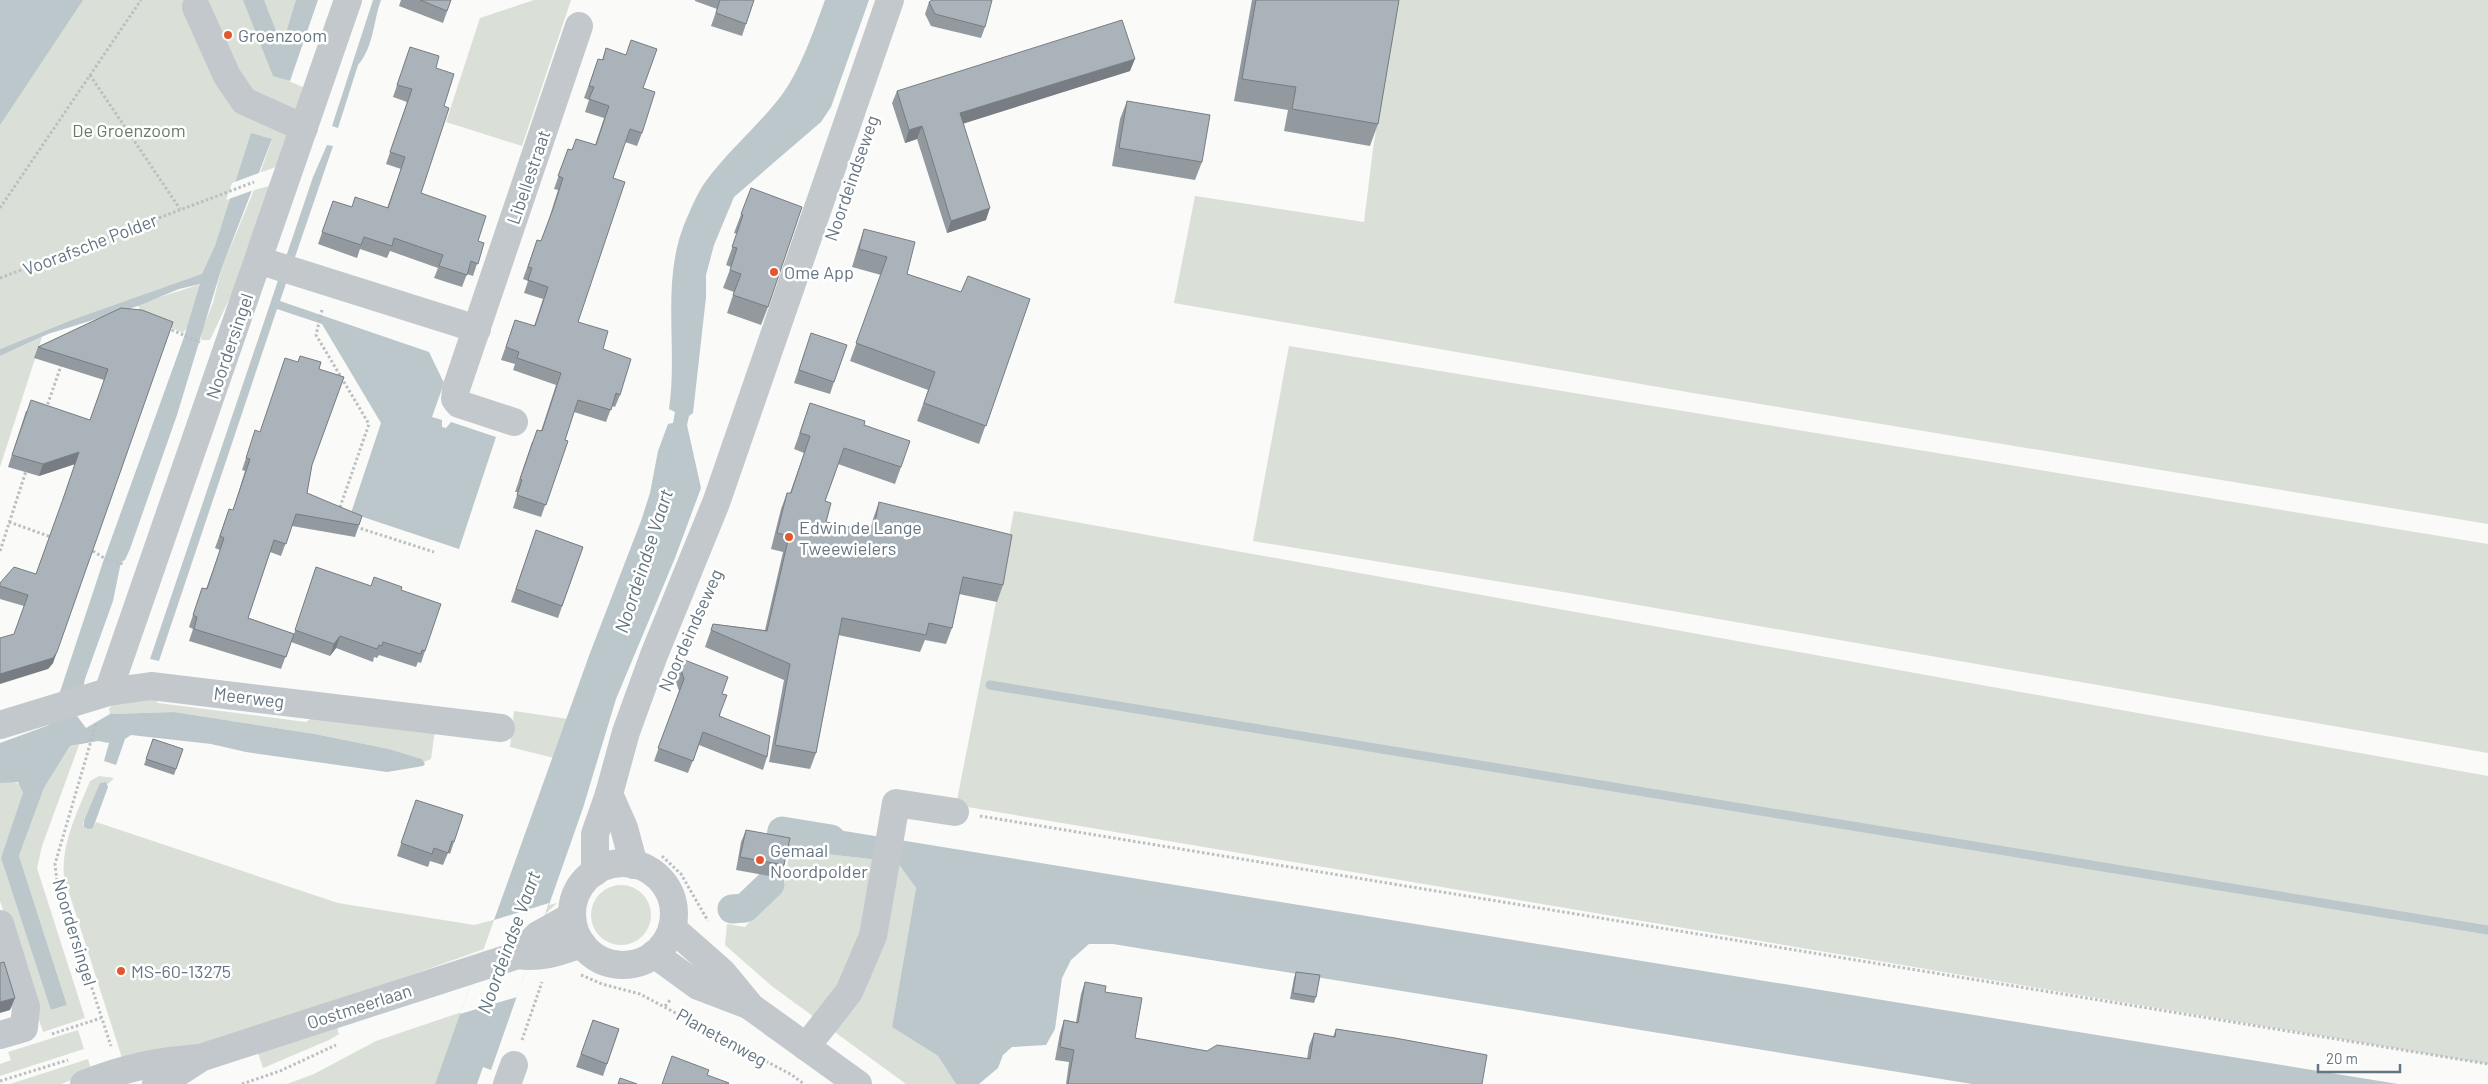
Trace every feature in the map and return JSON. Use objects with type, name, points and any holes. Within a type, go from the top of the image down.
[{"type":"street","name":"Noordersingel","points":[[108,692],[279,267],[304,128],[348,0]]},
{"type":"street","name":"Noordeindseweg","points":[[595,872],[595,834],[609,794],[626,732],[654,655],[716,503],[890,0]]},
{"type":"street","points":[[196,7],[227,76],[244,101],[304,128]]},
{"type":"street","name":"Libellestraat","points":[[514,422],[459,404],[456,399],[456,389],[579,26]]},
{"type":"street","points":[[279,267],[477,329]]},
{"type":"street","name":"Meerweg","points":[[0,725],[53,710],[89,711],[108,692],[151,686],[501,728]]},
{"type":"street","points":[[609,794],[624,828],[634,865]]},
{"type":"street","points":[[806,1047],[849,992],[873,936],[896,803],[955,812]]},
{"type":"street","points":[[614,865],[634,865],[651,872],[669,893],[674,910],[672,928],[665,943],[654,954],[636,963],[616,965],[597,958],[582,944],[575,931],[572,916],[574,902],[579,888],[595,872],[614,865]]},
{"type":"street","name":"Oostmeerlaan","points":[[532,956],[572,916]]},
{"type":"street","points":[[0,924],[26,1007],[12,1032]]},
{"type":"street","name":"Planetenweg","points":[[672,928],[701,956],[722,972],[751,1007],[858,1084]]},
{"type":"street","name":"Oostmeerlaan","points":[[84,1084],[115,1058],[161,1060],[200,1058],[476,968],[582,944]]},
{"type":"street","name":"Planetenweg","points":[[654,954],[698,986],[751,1007]]},
{"type":"street","name":"Oostmeerlaan","points":[[156,1084],[167,1080],[200,1058]]},
{"type":"path","points":[[0,208],[141,0]]},
{"type":"path","name":"Voorafsche Polder","points":[[90,75],[180,209]]},
{"type":"path","name":"Voorafsche Polder","points":[[0,278],[261,179]]},
{"type":"path","points":[[321,311],[316,335],[369,424],[339,511]]},
{"type":"path","name":"Noordersingel","points":[[159,326],[200,342]]},
{"type":"path","points":[[45,413],[64,360]]},
{"type":"path","points":[[0,552],[27,467]]},
{"type":"path","points":[[10,522],[60,540]]},
{"type":"path","points":[[354,526],[434,552]]},
{"type":"path","points":[[93,551],[104,558],[121,564]]},
{"type":"path","name":"Noordersingel","points":[[89,711],[91,742],[78,793],[55,864],[58,882],[115,1058]]},
{"type":"path","points":[[955,812],[2488,1064]]},
{"type":"path","points":[[658,852],[681,874],[711,926],[713,936],[701,956]]},
{"type":"path","points":[[511,1074],[532,956]]},
{"type":"path","points":[[575,973],[602,984],[640,994],[665,1006],[686,979]]},
{"type":"path","name":"Planetenweg","points":[[665,1006],[792,1075],[804,1084]]},
{"type":"path","points":[[12,1032],[28,1041],[101,1018]]},
{"type":"path","points":[[104,1048],[115,1058]]},
{"type":"path","points":[[0,1082],[70,1059]]},
{"type":"green space","name":"De Groenzoom","points":[[0,0],[313,0],[284,79],[305,88],[278,166],[260,173],[272,140],[263,136],[214,272],[69,321],[0,349]]},
{"type":"green space","points":[[534,0],[571,0],[522,146],[446,122],[480,18]]},
{"type":"green space","points":[[1396,0],[2488,0],[2488,524],[1693,393],[1174,303],[1195,196],[1364,222],[1373,149]]},
{"type":"green space","points":[[269,186],[271,190],[244,256],[234,289],[210,340],[201,340],[202,330],[213,303],[221,270],[254,190]]},
{"type":"green space","points":[[201,284],[188,326],[183,333],[141,314],[138,304]]},
{"type":"green space","points":[[42,337],[0,467],[0,356]]},
{"type":"green space","points":[[1289,346],[2488,544],[2488,753],[1575,594],[1253,541]]},
{"type":"green space","points":[[1014,511],[2488,776],[2488,1064],[956,805]]},
{"type":"green space","points":[[151,694],[158,703],[306,722],[316,715],[435,730],[431,759],[424,762],[422,759],[389,749],[315,734],[174,712],[110,714],[109,709],[114,702]]},
{"type":"green space","points":[[514,711],[568,719],[554,758],[510,747]]},
{"type":"green space","points":[[79,745],[42,846],[37,868],[85,1018],[43,1032],[0,901],[0,783],[17,783],[23,792],[23,797],[1,858],[52,1010],[67,1005],[19,856],[44,788],[70,746]]},
{"type":"green space","points":[[99,776],[114,778],[108,784],[102,782],[83,824],[86,828],[93,828],[96,822],[338,903],[474,925],[557,903],[539,920],[484,949],[191,1048],[123,1061],[64,877],[65,852],[71,828],[90,781]]},
{"type":"green space","points":[[790,850],[897,862],[916,888],[892,1027],[938,1056],[956,1084],[906,1084],[773,987],[725,945],[727,924],[745,927],[784,885]]},
{"type":"green space","points":[[615,885],[627,885],[638,890],[646,898],[651,909],[649,927],[638,940],[627,945],[615,945],[604,940],[596,932],[591,921],[591,909],[596,898],[604,890]]},
{"type":"green space","points":[[462,1012],[435,1084],[287,1084],[314,1074],[376,1041]]},
{"type":"green space","points":[[337,1027],[339,1034],[329,1040],[263,1068],[258,1053]]},
{"type":"green space","points":[[78,1030],[84,1049],[0,1076],[0,1064],[11,1060],[8,1052]]},
{"type":"green space","points":[[88,1059],[92,1072],[61,1084],[10,1084]]},
{"type":"water","points":[[0,0],[83,0],[0,125]]},
{"type":"water","points":[[243,0],[264,0],[276,31],[282,34],[286,33],[296,0],[318,0],[290,81],[273,76]]},
{"type":"water","points":[[373,0],[381,0],[372,34],[367,50],[358,65],[338,128],[332,126]]},
{"type":"water","name":"Noordeindse Vaart","points":[[825,0],[869,0],[831,107],[821,122],[734,197],[714,245],[706,275],[706,297],[693,413],[689,416],[687,425],[701,488],[675,558],[616,699],[583,808],[491,1070],[483,1067],[477,1084],[435,1084],[590,653],[641,521],[650,493],[658,451],[668,424],[673,423],[675,412],[669,409],[672,363],[671,316],[673,270],[677,247],[684,225],[706,181],[772,107],[788,86],[806,50]]},
{"type":"water","points":[[251,133],[272,139],[221,270],[177,415],[130,549],[125,560],[121,562],[113,601],[85,679],[77,716],[86,728],[110,714],[174,712],[315,734],[389,749],[422,759],[425,764],[423,766],[387,772],[246,752],[211,744],[131,735],[125,739],[116,765],[104,761],[109,743],[98,741],[70,746],[44,788],[19,856],[67,1005],[51,1010],[1,858],[23,793],[18,782],[0,783],[0,743],[49,725],[103,562],[183,340],[200,284],[179,289],[138,306],[48,334],[0,356],[0,349],[69,321],[202,274],[215,246]]},
{"type":"water","points":[[327,145],[333,146],[280,301],[429,352],[444,383],[432,417],[442,420],[442,427],[446,428],[451,422],[496,437],[459,549],[351,513],[381,423],[322,324],[277,309],[159,661],[150,659],[313,177]]},
{"type":"water","points":[[106,782],[108,787],[93,828],[88,829],[84,827],[84,821],[100,783]]},
{"type":"water","points":[[795,823],[2398,1084],[1972,1084],[1113,944],[1089,944],[1071,960],[1062,978],[1055,1029],[1046,1045],[1012,1047],[1003,1055],[998,1068],[979,1084],[956,1084],[938,1056],[892,1027],[916,888],[897,862],[790,850]]},
{"type":"pier","points":[[264,171],[257,189],[226,200],[232,183]]},
{"type":"pier","points":[[549,903],[517,997],[460,1014],[494,920]]},
{"type":"building","points":[[420,0],[451,0],[447,11]]},
{"type":"building","points":[[720,0],[754,0],[746,24],[716,13]]},
{"type":"building","points":[[932,0],[992,0],[985,27],[935,14],[929,2]]},
{"type":"building","points":[[1256,0],[1399,0],[1378,124],[1292,109],[1296,87],[1242,79]]},
{"type":"building","points":[[1122,20],[1135,59],[960,113],[990,208],[951,221],[922,126],[909,130],[897,91]]},
{"type":"building","points":[[631,40],[657,49],[643,88],[655,92],[642,133],[630,129],[613,178],[625,182],[578,322],[608,331],[603,349],[631,359],[620,395],[616,393],[611,410],[578,400],[565,440],[568,441],[546,505],[517,495],[522,480],[520,479],[537,430],[542,431],[561,373],[517,358],[519,352],[506,347],[515,320],[535,326],[548,287],[528,280],[532,268],[528,267],[537,240],[541,241],[553,209],[563,178],[558,176],[568,149],[572,150],[576,139],[596,145],[609,106],[589,99],[594,87],[589,86],[598,59],[603,60],[606,48],[626,55]]},
{"type":"building","points":[[410,47],[439,56],[436,68],[454,74],[444,106],[449,108],[421,193],[486,216],[478,241],[484,243],[478,264],[471,261],[467,275],[439,266],[443,255],[394,238],[392,246],[364,237],[361,245],[322,232],[333,201],[352,207],[355,197],[388,208],[405,157],[390,152],[412,89],[397,85]]},
{"type":"building","points":[[1127,101],[1210,115],[1202,162],[1119,148]]},
{"type":"building","points":[[751,188],[802,207],[768,307],[733,295],[741,274],[730,270],[737,248],[732,247],[743,215],[741,214]]},
{"type":"building","points":[[864,229],[915,242],[907,274],[961,292],[968,276],[1030,299],[986,426],[924,403],[935,372],[856,343],[887,257],[859,249]]},
{"type":"building","points":[[121,308],[142,310],[173,322],[57,652],[53,658],[0,674],[0,638],[14,634],[28,595],[0,586],[0,583],[14,567],[36,574],[79,452],[43,464],[12,455],[31,400],[90,420],[108,369],[38,347]]},
{"type":"building","points":[[811,333],[847,345],[834,382],[799,370]]},
{"type":"building","points":[[300,356],[321,362],[319,369],[344,377],[312,465],[307,493],[362,516],[359,525],[296,514],[286,544],[274,540],[248,618],[294,634],[286,657],[194,629],[197,617],[193,615],[202,588],[207,589],[224,538],[220,536],[229,509],[233,510],[250,459],[246,458],[255,430],[260,432],[285,358],[298,362]]},
{"type":"building","points":[[810,403],[865,421],[864,425],[910,441],[901,467],[844,448],[825,501],[831,503],[826,522],[873,532],[879,502],[1012,535],[1003,585],[963,577],[952,628],[929,623],[926,635],[842,618],[816,753],[775,745],[790,664],[711,630],[713,624],[767,631],[789,536],[777,533],[787,493],[791,493],[810,436],[800,433]]},
{"type":"building","points":[[536,530],[583,547],[562,606],[516,589]]},
{"type":"building","points":[[316,567],[371,586],[374,577],[402,587],[401,590],[441,604],[425,651],[422,650],[421,654],[383,642],[382,646],[379,645],[377,649],[340,636],[334,644],[295,630]]},
{"type":"building","points":[[677,657],[728,677],[722,694],[727,695],[719,716],[770,736],[767,757],[703,732],[693,761],[658,748],[684,679]]},
{"type":"building","points":[[153,739],[183,749],[176,769],[146,759]]},
{"type":"building","points":[[416,800],[463,815],[454,842],[452,841],[448,853],[434,848],[432,854],[401,843]]},
{"type":"building","points":[[746,830],[790,838],[784,865],[740,857]]},
{"type":"building","points":[[4,962],[15,998],[0,1002],[0,963]]},
{"type":"building","points":[[1296,972],[1320,975],[1316,997],[1293,993]]},
{"type":"building","points":[[1085,982],[1106,986],[1105,992],[1142,998],[1135,1038],[1207,1051],[1217,1045],[1310,1059],[1314,1033],[1335,1037],[1336,1029],[1487,1055],[1482,1084],[1068,1084],[1074,1050],[1060,1047],[1064,1020],[1078,1023]]},
{"type":"building","points":[[593,1020],[619,1029],[607,1064],[581,1054]]},
{"type":"building","points":[[672,1056],[709,1070],[707,1075],[729,1083],[662,1084]]},
{"type":"building","points":[[620,1078],[637,1084],[618,1084]]},
{"type":"waterway","points":[[990,685],[2488,930]]},
{"type":"waterway","points":[[780,842],[782,831],[831,839]]},
{"type":"waterway","points":[[732,909],[745,908],[770,884]]},
{"type":"place","name":"Groenzoom","points":[[228,35]]},
{"type":"place","name":"Ome App","points":[[774,272]]},
{"type":"place","name":"Edwin de Lange Tweewielers","points":[[789,537]]},
{"type":"place","name":"Gemaal Noordpolder","points":[[760,860]]},
{"type":"place","name":"MS-60-13275","points":[[121,971]]}]
